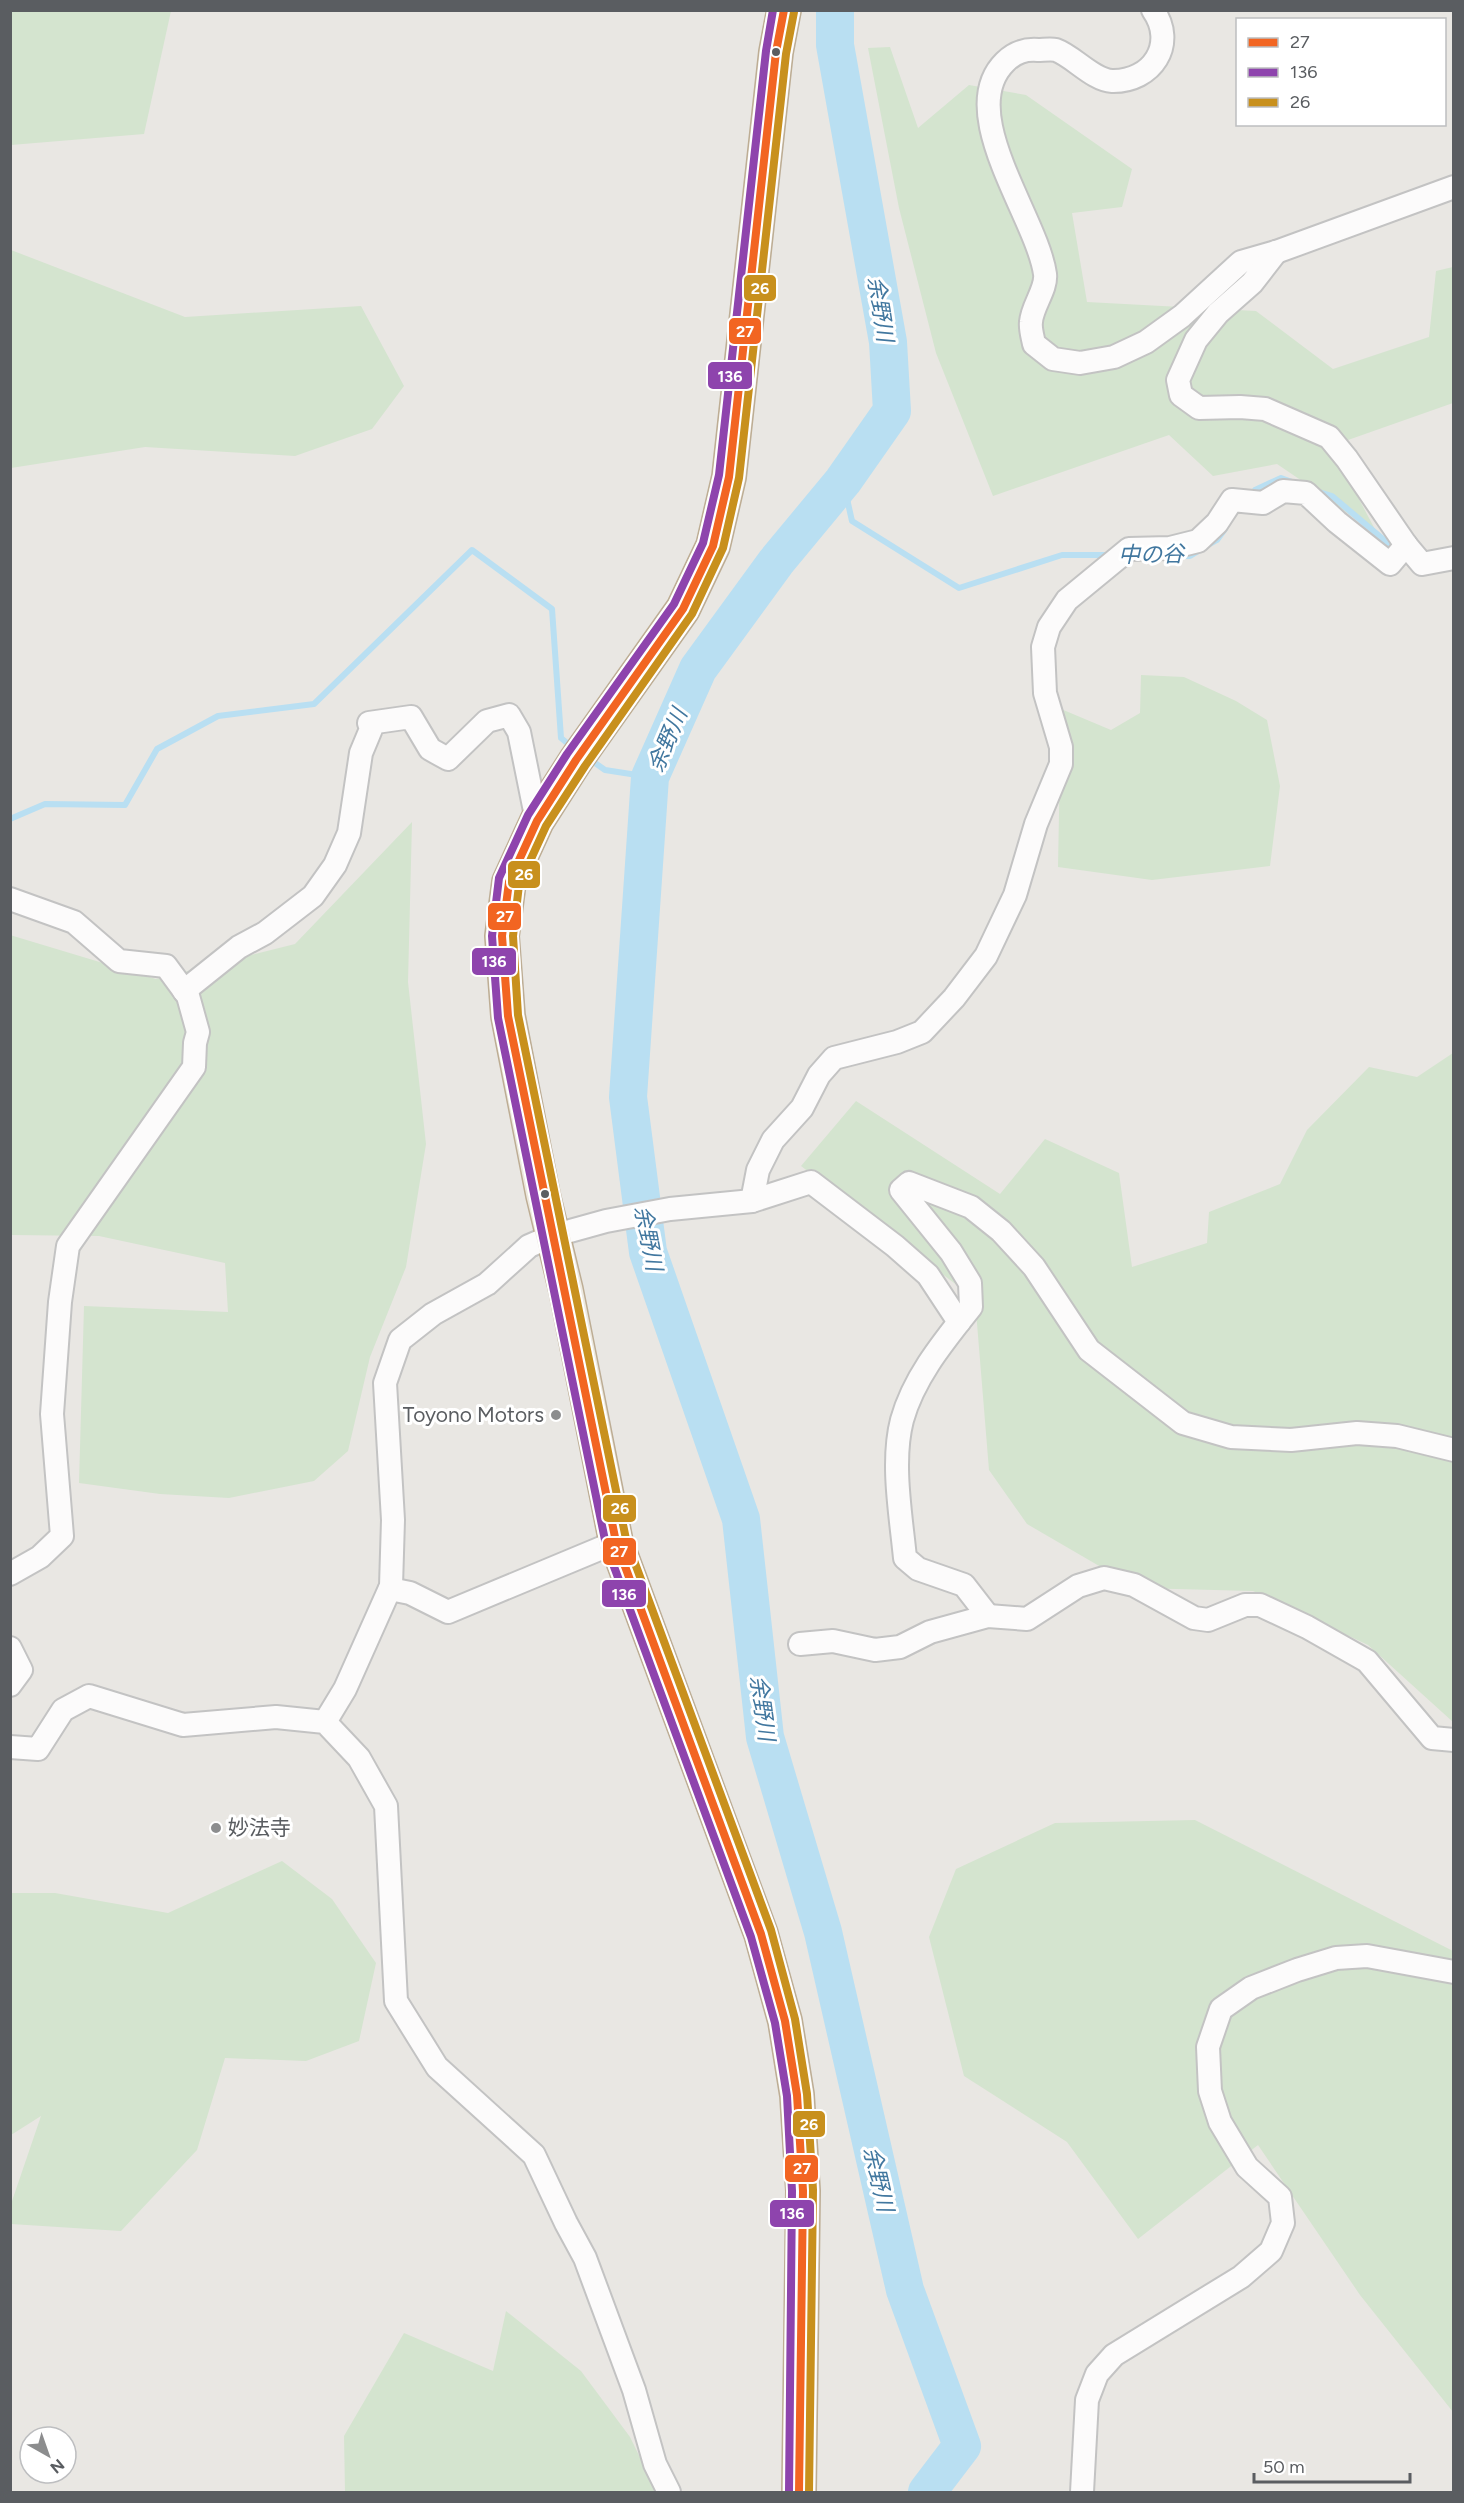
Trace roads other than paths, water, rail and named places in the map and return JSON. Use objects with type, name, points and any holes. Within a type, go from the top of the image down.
[{"type":"highway","points":[[784,10],[776,52],[729,477],[713,546],[683,609],[576,760],[537,821],[509,882],[502,936],[508,1016],[616,1542],[761,1934],[785,2020],[797,2095],[803,2191],[799,2493]]},
{"type":"street","points":[[1153,10],[1162,23],[1162,46],[1155,63],[1136,77],[1110,81],[1056,50],[1024,50],[1007,60],[993,76],[987,99],[993,135],[1014,196],[1035,239],[1045,276],[1031,322],[1034,344],[1053,359],[1080,363],[1114,357],[1146,342],[1182,316],[1241,262],[1276,252],[1454,187]]},
{"type":"street","points":[[1276,252],[1252,283],[1218,313],[1196,340],[1178,380],[1181,395],[1199,408],[1265,409],[1329,437],[1422,564],[1454,558]]},
{"type":"street","points":[[752,1201],[758,1170],[773,1140],[802,1108],[819,1075],[834,1058],[897,1042],[922,1032],[954,998],[986,956],[1015,895],[1036,824],[1061,765],[1061,747],[1045,693],[1043,647],[1049,627],[1067,600],[1129,549],[1170,548],[1198,541],[1217,523],[1232,500],[1263,503],[1283,491],[1306,493],[1337,522],[1390,564],[1406,545]]},
{"type":"street","points":[[184,991],[239,947],[265,933],[313,896],[335,865],[349,833],[361,753],[371,729],[369,723],[411,717],[430,749],[448,759],[488,721],[509,715],[519,732],[537,821]]},
{"type":"street","points":[[10,899],[74,922],[119,961],[166,966],[188,996],[198,1032],[194,1066],[165,1111],[68,1246],[60,1302],[52,1414],[62,1536],[40,1557],[10,1574]]},
{"type":"street","points":[[326,1722],[345,1689],[390,1589],[393,1520],[385,1383],[400,1340],[433,1314],[488,1284],[529,1246],[552,1236],[606,1221],[670,1209],[752,1201],[811,1182],[896,1246],[928,1275],[959,1322]]},
{"type":"street","points":[[988,1616],[964,1585],[918,1569],[905,1558],[898,1449],[903,1419],[926,1367],[971,1307],[970,1283],[951,1252],[901,1190],[909,1183],[971,1207],[1001,1231],[1034,1267],[1089,1350],[1183,1423],[1231,1437],[1291,1440],[1357,1433],[1397,1436],[1454,1449]]},
{"type":"street","points":[[390,1589],[410,1593],[448,1612],[616,1542]]},
{"type":"street","points":[[800,1644],[833,1641],[875,1650],[900,1647],[930,1632],[988,1616],[1027,1619],[1078,1586],[1104,1578],[1134,1585],[1194,1618],[1208,1620],[1245,1605],[1260,1605],[1307,1627],[1367,1661],[1432,1738],[1454,1740]]},
{"type":"street","points":[[10,1648],[21,1670],[10,1686]]},
{"type":"street","points":[[10,1747],[38,1749],[63,1710],[89,1695],[183,1725],[276,1716],[326,1722],[359,1758],[386,1806],[396,2001],[437,2067],[534,2155],[585,2258],[634,2390],[656,2464],[669,2493]]},
{"type":"street","points":[[1082,2493],[1087,2400],[1097,2374],[1114,2355],[1241,2277],[1271,2252],[1283,2223],[1280,2197],[1247,2167],[1220,2122],[1210,2091],[1208,2047],[1221,2009],[1251,1988],[1336,1958],[1367,1956],[1454,1972]]},
{"type":"waterway","name":"余野川","points":[[835,10],[835,45],[888,342],[892,411],[843,481],[776,562],[698,669],[650,777],[628,1097],[648,1252],[741,1519],[765,1737],[823,1932],[905,2290],[962,2446],[927,2492]]},
{"type":"waterway","name":"中の谷","points":[[1251,495],[1255,490],[1281,478],[1292,482]]},
{"type":"waterway","name":"中の谷","points":[[843,481],[852,521],[959,588],[1062,555],[1111,555]]},
{"type":"waterway","name":"中の谷","points":[[1316,491],[1332,496],[1396,550]]},
{"type":"waterway","name":"中の谷","points":[[1208,545],[1217,540],[1225,529]]},
{"type":"waterway","points":[[10,819],[45,804],[125,805],[157,749],[218,716],[314,704],[472,550],[552,609],[561,738],[572,747]]},
{"type":"waterway","name":"中の谷","points":[[1178,556],[1190,556],[1200,550]]},
{"type":"waterway","points":[[588,758],[605,770],[650,777]]},
{"type":"place","name":"Toyono Motors","points":[[556,1415]]},
{"type":"place","name":"妙法寺","points":[[216,1828]]}]
